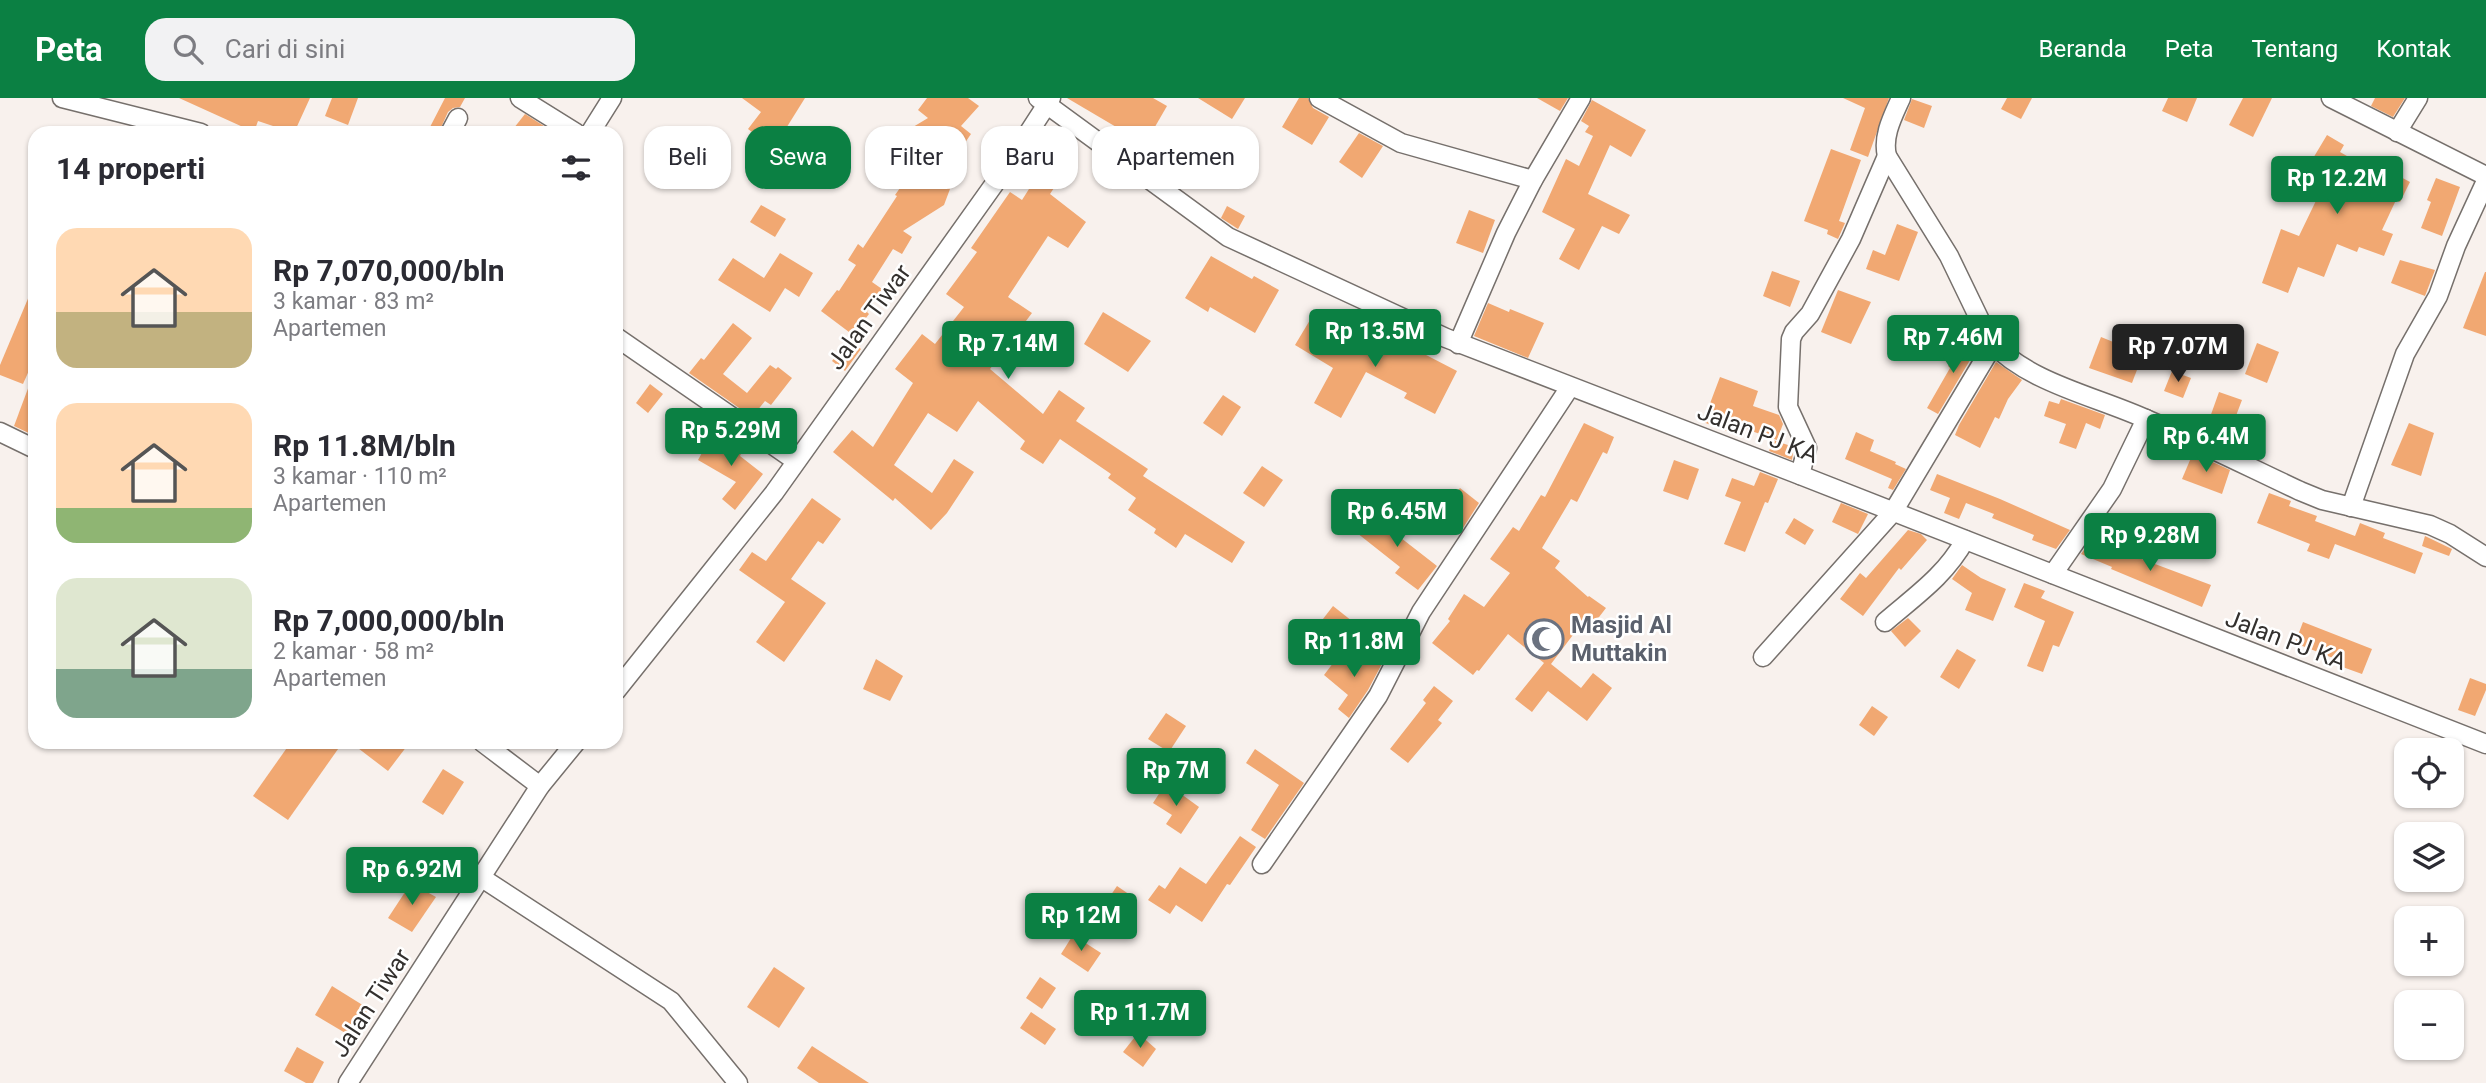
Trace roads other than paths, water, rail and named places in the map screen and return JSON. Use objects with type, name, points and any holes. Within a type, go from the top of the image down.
[{"type":"street","points":[[62,98],[173,126]]},
{"type":"street","points":[[520,98],[565,126]]},
{"type":"street","points":[[594,126],[612,98]]},
{"type":"street","points":[[1320,98],[1401,143],[1532,180]]},
{"type":"street","points":[[1458,344],[1532,180],[1581,98]]},
{"type":"street","points":[[1901,98],[1886,135],[1887,156],[1949,256],[1993,345],[2044,379],[2146,419],[2300,491],[2440,529],[2486,556]]},
{"type":"street","points":[[2331,98],[2486,179],[2456,246],[2437,300],[2405,354],[2351,507]]},
{"type":"street","points":[[2398,132],[2418,98]]},
{"type":"street","name":"Jalan PJ KA","points":[[1045,100],[1228,237],[1458,344],[2486,744]]},
{"type":"street","name":"Jalan Tiwar","points":[[623,682],[774,493],[1005,169],[1045,100]]},
{"type":"street","points":[[1800,475],[1807,448],[1788,407],[1791,339],[1810,314],[1851,239],[1887,156]]},
{"type":"street","points":[[623,342],[796,461]]},
{"type":"street","points":[[1763,657],[1893,512],[1993,345]]},
{"type":"street","points":[[1262,864],[1378,696],[1421,612],[1570,387]]},
{"type":"street","points":[[2053,574],[2112,489],[2146,419]]},
{"type":"street","points":[[0,432],[28,446]]},
{"type":"street","points":[[1885,622],[1922,594],[1946,570],[1965,540]]},
{"type":"street","points":[[491,749],[540,786]]},
{"type":"street","name":"Jalan Tiwar","points":[[348,1083],[540,786],[570,749]]},
{"type":"street","points":[[482,878],[671,1001],[738,1083]]},
{"type":"place","name":"Masjid Al Muttakin","points":[[1544,639]]}]
